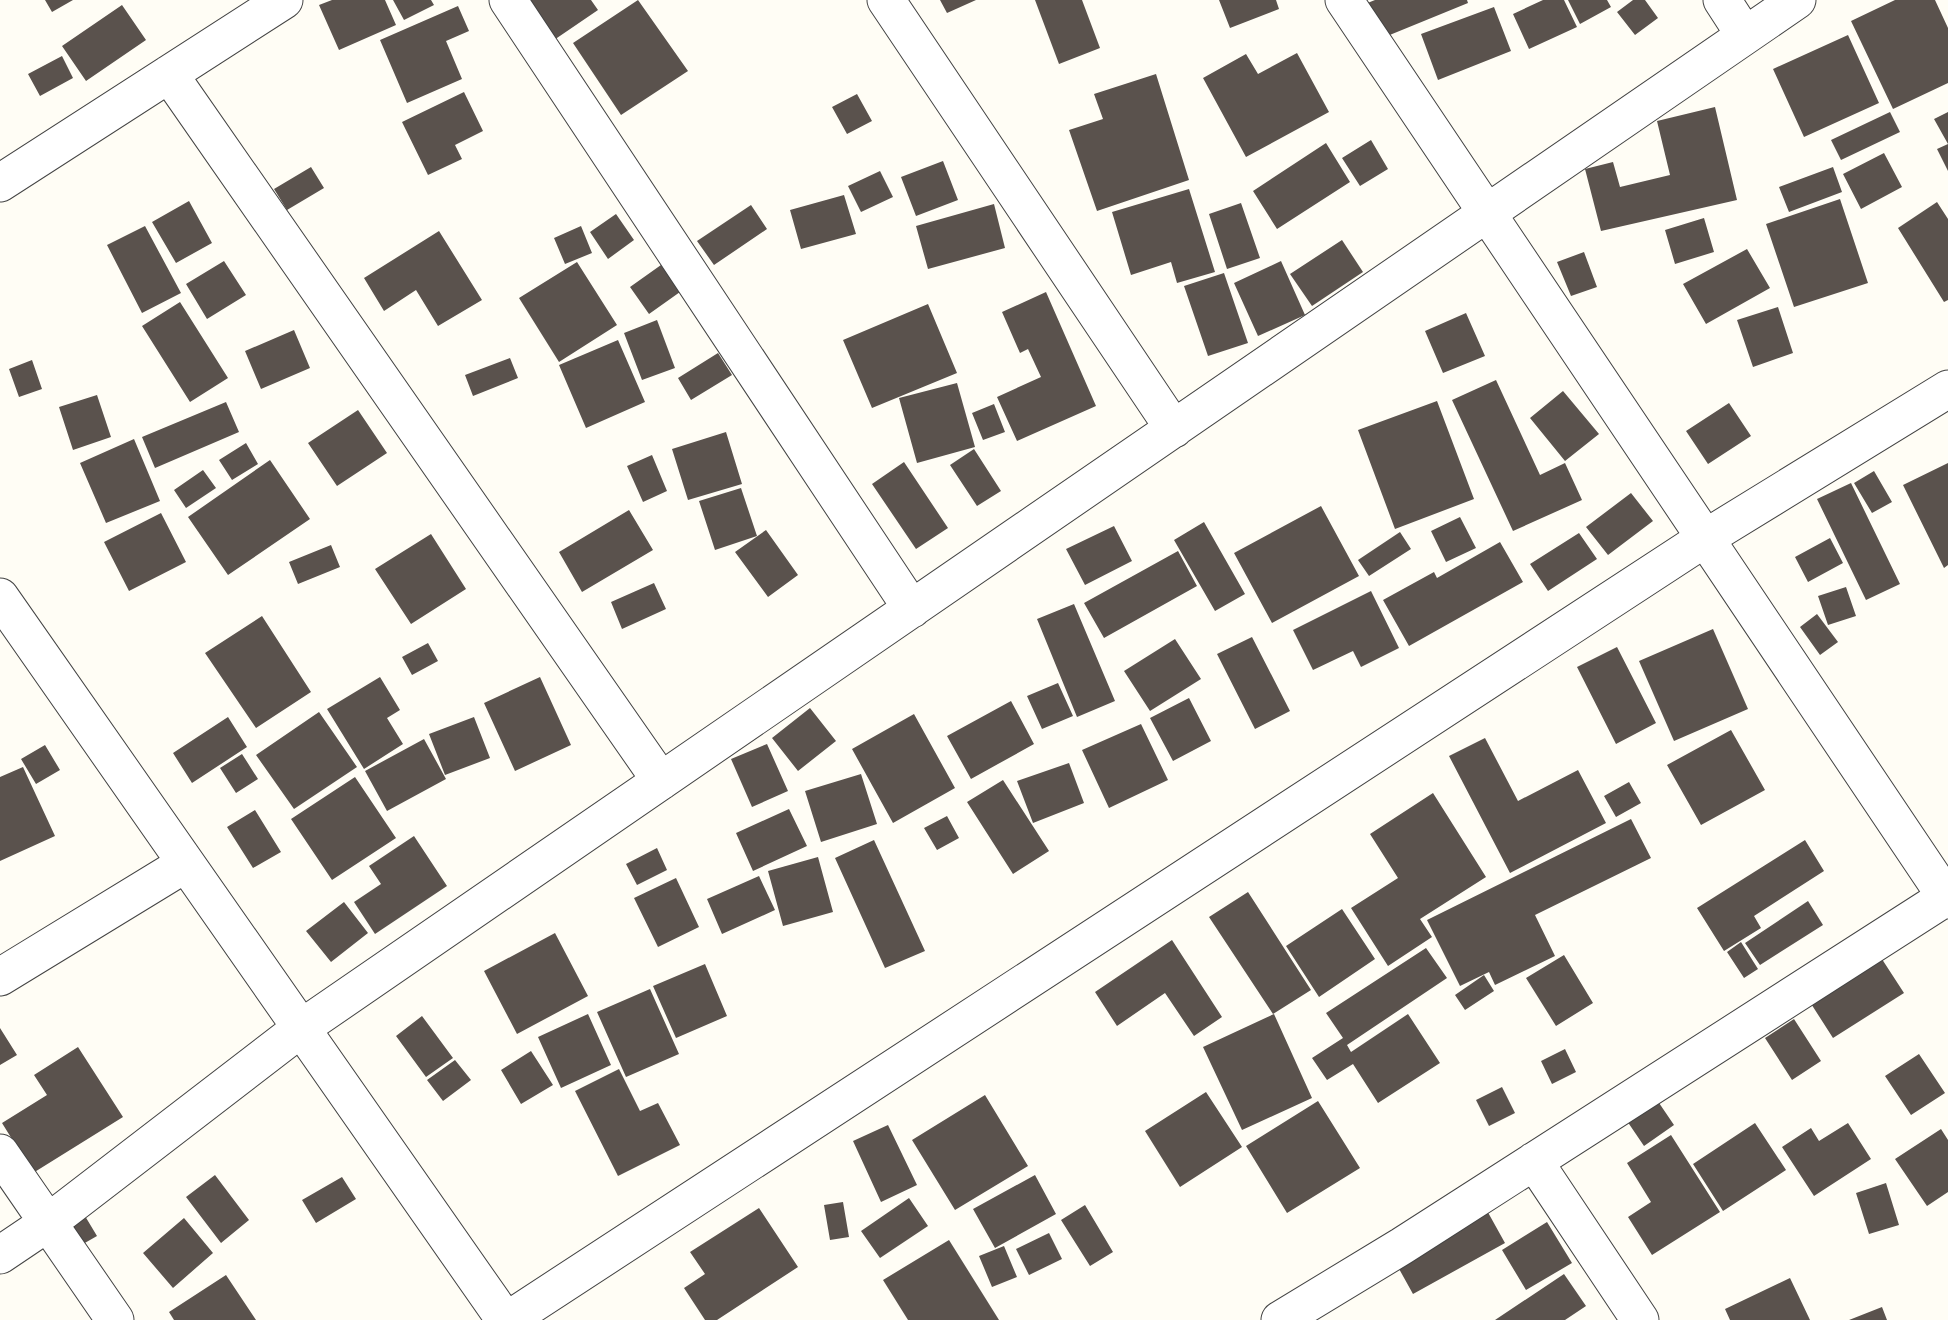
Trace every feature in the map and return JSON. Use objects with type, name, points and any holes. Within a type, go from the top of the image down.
[{"type":"street","points":[[0,183],[284,0]]},
{"type":"street","points":[[508,0],[912,609]]},
{"type":"street","points":[[886,0],[1174,429]]},
{"type":"street","points":[[1280,1320],[1947,899],[1344,0]]},
{"type":"street","points":[[1722,0],[1744,34]]},
{"type":"street","points":[[0,1255],[49,1222],[300,1029],[1797,0]]},
{"type":"street","points":[[169,74],[661,781]]},
{"type":"street","points":[[0,597],[300,1029],[507,1320],[1704,540],[1948,388]]},
{"type":"street","points":[[0,977],[185,864]]},
{"type":"street","points":[[0,1153],[116,1320]]},
{"type":"street","points":[[1534,1161],[1640,1320]]},
{"type":"building","points":[[45,0],[73,0],[52,12]]},
{"type":"building","points":[[332,0],[385,0],[396,25],[339,50],[319,5]]},
{"type":"building","points":[[393,0],[431,0],[434,5],[404,20]]},
{"type":"building","points":[[526,0],[591,0],[598,10],[554,40]]},
{"type":"building","points":[[638,0],[688,71],[621,115],[573,43]]},
{"type":"building","points":[[940,0],[976,0],[947,13]]},
{"type":"building","points":[[1035,0],[1082,0],[1100,48],[1059,64]]},
{"type":"building","points":[[1219,0],[1276,0],[1279,9],[1230,28]]},
{"type":"building","points":[[1375,0],[1467,0],[1468,3],[1375,41],[1360,6]]},
{"type":"building","points":[[1543,0],[1564,0],[1577,27],[1529,49],[1513,14]]},
{"type":"building","points":[[1568,0],[1607,0],[1611,7],[1580,24]]},
{"type":"building","points":[[1633,0],[1645,0],[1658,18],[1635,35],[1617,12]]},
{"type":"building","points":[[1895,0],[1935,0],[1948,28],[1948,83],[1893,109],[1851,21]]},
{"type":"building","points":[[122,5],[146,40],[86,81],[62,46]]},
{"type":"building","points":[[458,6],[469,31],[446,41],[462,79],[407,103],[380,40]]},
{"type":"building","points":[[1494,7],[1511,51],[1438,80],[1421,34]]},
{"type":"building","points":[[1848,35],[1879,103],[1804,137],[1773,69]]},
{"type":"building","points":[[1297,53],[1329,112],[1246,157],[1203,78],[1246,54],[1258,74]]},
{"type":"building","points":[[62,56],[73,78],[40,96],[28,74]]},
{"type":"building","points":[[1156,74],[1189,180],[1097,211],[1069,130],[1103,119],[1094,94]]},
{"type":"building","points":[[464,92],[483,131],[455,145],[462,159],[428,175],[402,122]]},
{"type":"building","points":[[857,94],[872,121],[847,134],[832,107]]},
{"type":"building","points":[[1715,107],[1737,200],[1601,231],[1585,169],[1613,162],[1620,187],[1670,175],[1657,121]]},
{"type":"building","points":[[1890,112],[1900,132],[1841,160],[1831,140]]},
{"type":"building","points":[[1948,112],[1948,144],[1934,119]]},
{"type":"building","points":[[1371,140],[1388,169],[1360,186],[1342,158]]},
{"type":"building","points":[[1326,143],[1350,182],[1277,229],[1253,191]]},
{"type":"building","points":[[1948,144],[1948,171],[1937,149]]},
{"type":"building","points":[[1884,153],[1902,187],[1861,209],[1843,174]]},
{"type":"building","points":[[943,161],[958,200],[916,216],[901,177]]},
{"type":"building","points":[[311,167],[324,188],[287,210],[274,189]]},
{"type":"building","points":[[1833,167],[1842,192],[1789,212],[1779,187]]},
{"type":"building","points":[[880,171],[893,197],[861,212],[848,186]]},
{"type":"building","points":[[1189,189],[1215,272],[1177,283],[1171,262],[1131,275],[1112,212]]},
{"type":"building","points":[[844,195],[856,234],[801,249],[790,210]]},
{"type":"building","points":[[1840,199],[1868,283],[1794,307],[1766,224]]},
{"type":"building","points":[[189,201],[212,243],[176,263],[152,222]]},
{"type":"building","points":[[1937,202],[1948,219],[1948,300],[1944,302],[1898,228]]},
{"type":"building","points":[[1241,203],[1260,258],[1227,269],[1209,214]]},
{"type":"building","points":[[994,204],[1005,248],[928,269],[916,226]]},
{"type":"building","points":[[751,205],[767,229],[714,265],[697,241]]},
{"type":"building","points":[[616,214],[634,240],[608,259],[590,232]]},
{"type":"building","points":[[1704,218],[1714,252],[1675,264],[1665,230]]},
{"type":"building","points":[[145,226],[181,293],[142,313],[107,245]]},
{"type":"building","points":[[581,226],[592,253],[565,264],[554,238]]},
{"type":"building","points":[[439,231],[482,300],[438,326],[416,290],[384,311],[364,278]]},
{"type":"building","points":[[1342,240],[1363,272],[1312,306],[1290,274]]},
{"type":"building","points":[[1747,249],[1770,288],[1706,324],[1683,284]]},
{"type":"building","points":[[1584,252],[1597,287],[1571,296],[1557,262]]},
{"type":"building","points":[[224,261],[246,295],[207,319],[186,284]]},
{"type":"building","points":[[1281,261],[1305,315],[1258,336],[1234,283]]},
{"type":"building","points":[[577,262],[617,325],[559,362],[519,298]]},
{"type":"building","points":[[661,265],[680,292],[649,314],[630,287]]},
{"type":"building","points":[[1224,273],[1248,343],[1208,356],[1184,286]]},
{"type":"building","points":[[1046,292],[1096,406],[1017,441],[997,397],[1041,377],[1028,349],[1020,353],[1002,312]]},
{"type":"building","points":[[180,302],[228,378],[190,402],[142,326]]},
{"type":"building","points":[[928,304],[957,373],[872,408],[843,340]]},
{"type":"building","points":[[1778,307],[1793,353],[1753,367],[1737,320]]},
{"type":"building","points":[[1466,313],[1485,356],[1443,373],[1425,331]]},
{"type":"building","points":[[657,320],[675,368],[642,380],[624,333]]},
{"type":"building","points":[[294,330],[310,368],[261,389],[245,351]]},
{"type":"building","points":[[618,340],[645,402],[586,428],[559,365]]},
{"type":"building","points":[[718,353],[732,375],[691,400],[678,378]]},
{"type":"building","points":[[510,358],[518,378],[473,396],[465,375]]},
{"type":"building","points":[[32,360],[42,389],[19,397],[9,369]]},
{"type":"building","points":[[1496,380],[1540,475],[1565,463],[1582,500],[1513,531],[1452,400]]},
{"type":"building","points":[[957,383],[975,447],[917,463],[899,398]]},
{"type":"building","points":[[1563,391],[1599,434],[1565,461],[1530,418]]},
{"type":"building","points":[[97,395],[111,437],[73,450],[59,407]]},
{"type":"building","points":[[1437,401],[1474,499],[1395,529],[1358,430]]},
{"type":"building","points":[[226,402],[239,432],[155,468],[142,437]]},
{"type":"building","points":[[1729,403],[1751,436],[1708,464],[1686,431]]},
{"type":"building","points":[[994,404],[1005,432],[983,440],[972,413]]},
{"type":"building","points":[[358,410],[387,453],[337,486],[308,443]]},
{"type":"building","points":[[726,432],[742,484],[688,500],[672,449]]},
{"type":"building","points":[[134,439],[160,501],[106,523],[80,463]]},
{"type":"building","points":[[246,443],[258,464],[232,480],[219,460]]},
{"type":"building","points":[[974,449],[1001,491],[977,506],[950,465]]},
{"type":"building","points":[[652,455],[667,491],[643,502],[627,466]]},
{"type":"building","points":[[270,460],[310,519],[228,575],[188,517]]},
{"type":"building","points":[[904,462],[948,528],[916,549],[872,484]]},
{"type":"building","points":[[1948,463],[1948,565],[1944,568],[1903,485]]},
{"type":"building","points":[[203,470],[216,488],[186,508],[174,490]]},
{"type":"building","points":[[1874,471],[1892,502],[1872,513],[1854,483]]},
{"type":"building","points":[[1851,483],[1900,584],[1866,600],[1817,499]]},
{"type":"building","points":[[741,488],[757,536],[715,550],[699,501]]},
{"type":"building","points":[[1631,493],[1653,521],[1608,555],[1586,527]]},
{"type":"building","points":[[1321,506],[1359,576],[1272,623],[1234,553]]},
{"type":"building","points":[[629,510],[653,550],[582,592],[559,552]]},
{"type":"building","points":[[161,513],[186,562],[129,591],[104,542]]},
{"type":"building","points":[[1460,517],[1476,548],[1446,562],[1431,531]]},
{"type":"building","points":[[1204,522],[1245,594],[1215,611],[1174,540]]},
{"type":"building","points":[[1114,526],[1132,561],[1085,585],[1066,549]]},
{"type":"building","points":[[766,530],[798,575],[768,597],[735,552]]},
{"type":"building","points":[[1400,532],[1411,549],[1369,576],[1358,560]]},
{"type":"building","points":[[1579,533],[1597,559],[1548,591],[1530,564]]},
{"type":"building","points":[[431,534],[466,589],[411,624],[375,569]]},
{"type":"building","points":[[1830,538],[1843,563],[1808,582],[1795,557]]},
{"type":"building","points":[[1500,542],[1523,582],[1409,646],[1383,600],[1434,572],[1437,578]]},
{"type":"building","points":[[331,545],[340,567],[298,584],[289,562]]},
{"type":"building","points":[[1178,551],[1197,586],[1104,638],[1084,603]]},
{"type":"building","points":[[654,583],[666,609],[622,629],[611,602]]},
{"type":"building","points":[[1846,587],[1856,616],[1828,625],[1818,596]]},
{"type":"building","points":[[1371,591],[1399,648],[1361,667],[1353,651],[1313,670],[1293,630]]},
{"type":"building","points":[[1074,604],[1115,701],[1077,717],[1037,619]]},
{"type":"building","points":[[1817,614],[1838,642],[1820,655],[1800,627]]},
{"type":"building","points":[[262,616],[311,692],[256,728],[205,653]]},
{"type":"building","points":[[1713,629],[1748,709],[1674,741],[1639,661]]},
{"type":"building","points":[[1252,637],[1290,711],[1255,729],[1217,654]]},
{"type":"building","points":[[1175,639],[1201,679],[1150,711],[1124,671]]},
{"type":"building","points":[[428,643],[438,661],[412,675],[402,657]]},
{"type":"building","points":[[1617,647],[1656,723],[1616,744],[1577,667]]},
{"type":"building","points":[[380,677],[400,710],[387,718],[403,744],[364,769],[327,709]]},
{"type":"building","points":[[540,677],[571,745],[515,771],[484,703]]},
{"type":"building","points":[[1058,683],[1073,716],[1042,729],[1027,696]]},
{"type":"building","points":[[1189,698],[1211,741],[1173,761],[1150,718]]},
{"type":"building","points":[[1011,701],[1034,744],[971,779],[947,736]]},
{"type":"building","points":[[810,708],[836,741],[798,771],[772,738]]},
{"type":"building","points":[[319,712],[357,767],[294,809],[256,755]]},
{"type":"building","points":[[914,714],[955,788],[893,823],[852,749]]},
{"type":"building","points":[[228,717],[247,747],[192,783],[173,753]]},
{"type":"building","points":[[474,717],[490,758],[445,775],[429,734]]},
{"type":"building","points":[[1141,724],[1168,780],[1109,808],[1082,750]]},
{"type":"building","points":[[1731,730],[1765,790],[1701,825],[1667,765]]},
{"type":"building","points":[[1485,738],[1518,801],[1578,770],[1606,823],[1510,873],[1449,756]]},
{"type":"building","points":[[424,739],[446,779],[387,811],[365,771]]},
{"type":"building","points":[[767,744],[788,791],[752,807],[731,759]]},
{"type":"building","points":[[45,745],[60,770],[36,784],[21,759]]},
{"type":"building","points":[[242,754],[258,779],[236,793],[220,768]]},
{"type":"building","points":[[1069,763],[1084,803],[1033,823],[1017,781]]},
{"type":"building","points":[[23,767],[55,836],[0,861],[0,777]]},
{"type":"building","points":[[861,774],[877,824],[821,842],[805,791]]},
{"type":"building","points":[[355,777],[396,838],[332,880],[291,819]]},
{"type":"building","points":[[1003,780],[1049,851],[1013,874],[967,802]]},
{"type":"building","points":[[1629,782],[1641,803],[1616,817],[1604,796]]},
{"type":"building","points":[[1433,793],[1486,877],[1420,919],[1432,937],[1388,966],[1351,908],[1398,878],[1370,834]]},
{"type":"building","points":[[789,809],[807,846],[753,871],[736,833]]},
{"type":"building","points":[[255,810],[281,852],[253,868],[227,827]]},
{"type":"building","points":[[947,816],[959,838],[937,850],[924,828]]},
{"type":"building","points":[[1631,819],[1651,858],[1535,915],[1555,956],[1495,985],[1489,972],[1460,986],[1427,920]]},
{"type":"building","points":[[414,836],[447,886],[375,934],[354,902],[381,884],[369,866]]},
{"type":"building","points":[[874,840],[925,951],[885,968],[835,858]]},
{"type":"building","points":[[1805,840],[1824,871],[1754,916],[1761,928],[1724,951],[1697,908]]},
{"type":"building","points":[[657,848],[667,870],[637,885],[626,864]]},
{"type":"building","points":[[818,857],[833,912],[783,926],[768,871]]},
{"type":"building","points":[[759,876],[775,910],[722,934],[707,899]]},
{"type":"building","points":[[676,878],[699,927],[658,947],[634,898]]},
{"type":"building","points":[[1248,892],[1311,990],[1273,1014],[1209,917]]},
{"type":"building","points":[[1808,901],[1823,925],[1760,965],[1745,943]]},
{"type":"building","points":[[344,902],[368,933],[331,962],[306,931]]},
{"type":"building","points":[[1342,909],[1375,959],[1319,997],[1286,946]]},
{"type":"building","points":[[555,933],[588,996],[517,1034],[484,971]]},
{"type":"building","points":[[1172,940],[1222,1017],[1194,1036],[1165,993],[1117,1026],[1095,992]]},
{"type":"building","points":[[1741,942],[1758,969],[1744,978],[1727,952]]},
{"type":"building","points":[[1426,948],[1447,978],[1347,1045],[1351,1052],[1408,1014],[1440,1063],[1378,1103],[1353,1064],[1327,1080],[1312,1058],[1343,1038],[1326,1013]]},
{"type":"building","points":[[1878,953],[1904,993],[1833,1038],[1808,999]]},
{"type":"building","points":[[1564,955],[1593,1003],[1556,1026],[1526,978]]},
{"type":"building","points":[[705,964],[727,1016],[676,1038],[653,986]]},
{"type":"building","points":[[1484,975],[1494,991],[1465,1010],[1455,995]]},
{"type":"building","points":[[650,989],[679,1054],[626,1077],[597,1012]]},
{"type":"building","points":[[588,1014],[611,1065],[561,1088],[538,1037]]},
{"type":"building","points":[[1274,1014],[1312,1098],[1242,1130],[1203,1047]]},
{"type":"building","points":[[422,1016],[453,1058],[426,1077],[396,1036]]},
{"type":"building","points":[[1794,1019],[1821,1061],[1792,1080],[1765,1038]]},
{"type":"building","points":[[0,1028],[17,1055],[0,1065]]},
{"type":"building","points":[[78,1047],[123,1117],[33,1173],[2,1123],[47,1095],[34,1075]]},
{"type":"building","points":[[1565,1049],[1576,1072],[1552,1084],[1541,1061]]},
{"type":"building","points":[[531,1051],[553,1085],[521,1104],[501,1070]]},
{"type":"building","points":[[1919,1054],[1945,1093],[1911,1115],[1885,1076]]},
{"type":"building","points":[[455,1060],[471,1080],[443,1101],[427,1080]]},
{"type":"building","points":[[619,1069],[640,1111],[658,1103],[680,1145],[618,1176],[575,1091]]},
{"type":"building","points":[[1502,1087],[1515,1113],[1489,1126],[1476,1100]]},
{"type":"building","points":[[1206,1092],[1242,1147],[1180,1187],[1145,1131]]},
{"type":"building","points":[[985,1095],[1028,1166],[955,1210],[912,1140]]},
{"type":"building","points":[[1655,1097],[1674,1125],[1644,1146],[1625,1118]]},
{"type":"building","points":[[1318,1101],[1360,1168],[1287,1213],[1246,1146]]},
{"type":"building","points":[[1755,1123],[1786,1170],[1723,1211],[1693,1164]]},
{"type":"building","points":[[1848,1123],[1871,1159],[1814,1196],[1782,1147],[1811,1128],[1819,1141]]},
{"type":"building","points":[[888,1125],[917,1185],[881,1202],[853,1141]]},
{"type":"building","points":[[1941,1129],[1948,1140],[1948,1192],[1927,1206],[1895,1159]]},
{"type":"building","points":[[1671,1135],[1720,1212],[1652,1255],[1628,1217],[1651,1202],[1627,1163]]},
{"type":"building","points":[[215,1175],[249,1220],[221,1243],[186,1197]]},
{"type":"building","points":[[1035,1175],[1056,1214],[995,1248],[973,1209]]},
{"type":"building","points":[[342,1177],[356,1199],[316,1223],[302,1200]]},
{"type":"building","points":[[1886,1183],[1899,1225],[1869,1234],[1856,1193]]},
{"type":"building","points":[[909,1198],[928,1226],[880,1258],[861,1231]]},
{"type":"building","points":[[843,1202],[849,1237],[830,1240],[824,1205]]},
{"type":"building","points":[[1085,1205],[1113,1252],[1090,1266],[1061,1220]]},
{"type":"building","points":[[1485,1207],[1505,1243],[1413,1294],[1393,1258]]},
{"type":"building","points":[[759,1208],[798,1267],[717,1320],[705,1320],[684,1288],[705,1274],[690,1252]]},
{"type":"building","points":[[85,1216],[97,1236],[69,1252],[57,1231]]},
{"type":"building","points":[[184,1218],[213,1253],[173,1288],[143,1253]]},
{"type":"building","points":[[1547,1222],[1572,1263],[1526,1290],[1502,1250]]},
{"type":"building","points":[[1049,1233],[1062,1259],[1029,1275],[1016,1249]]},
{"type":"building","points":[[949,1240],[999,1320],[908,1320],[883,1280]]},
{"type":"building","points":[[1004,1246],[1017,1277],[992,1287],[979,1256]]},
{"type":"building","points":[[1564,1274],[1586,1306],[1565,1320],[1495,1320]]},
{"type":"building","points":[[226,1275],[256,1320],[174,1320],[169,1312]]},
{"type":"building","points":[[1790,1278],[1810,1320],[1730,1320],[1725,1309]]},
{"type":"building","points":[[1882,1307],[1887,1320],[1849,1320]]}]
